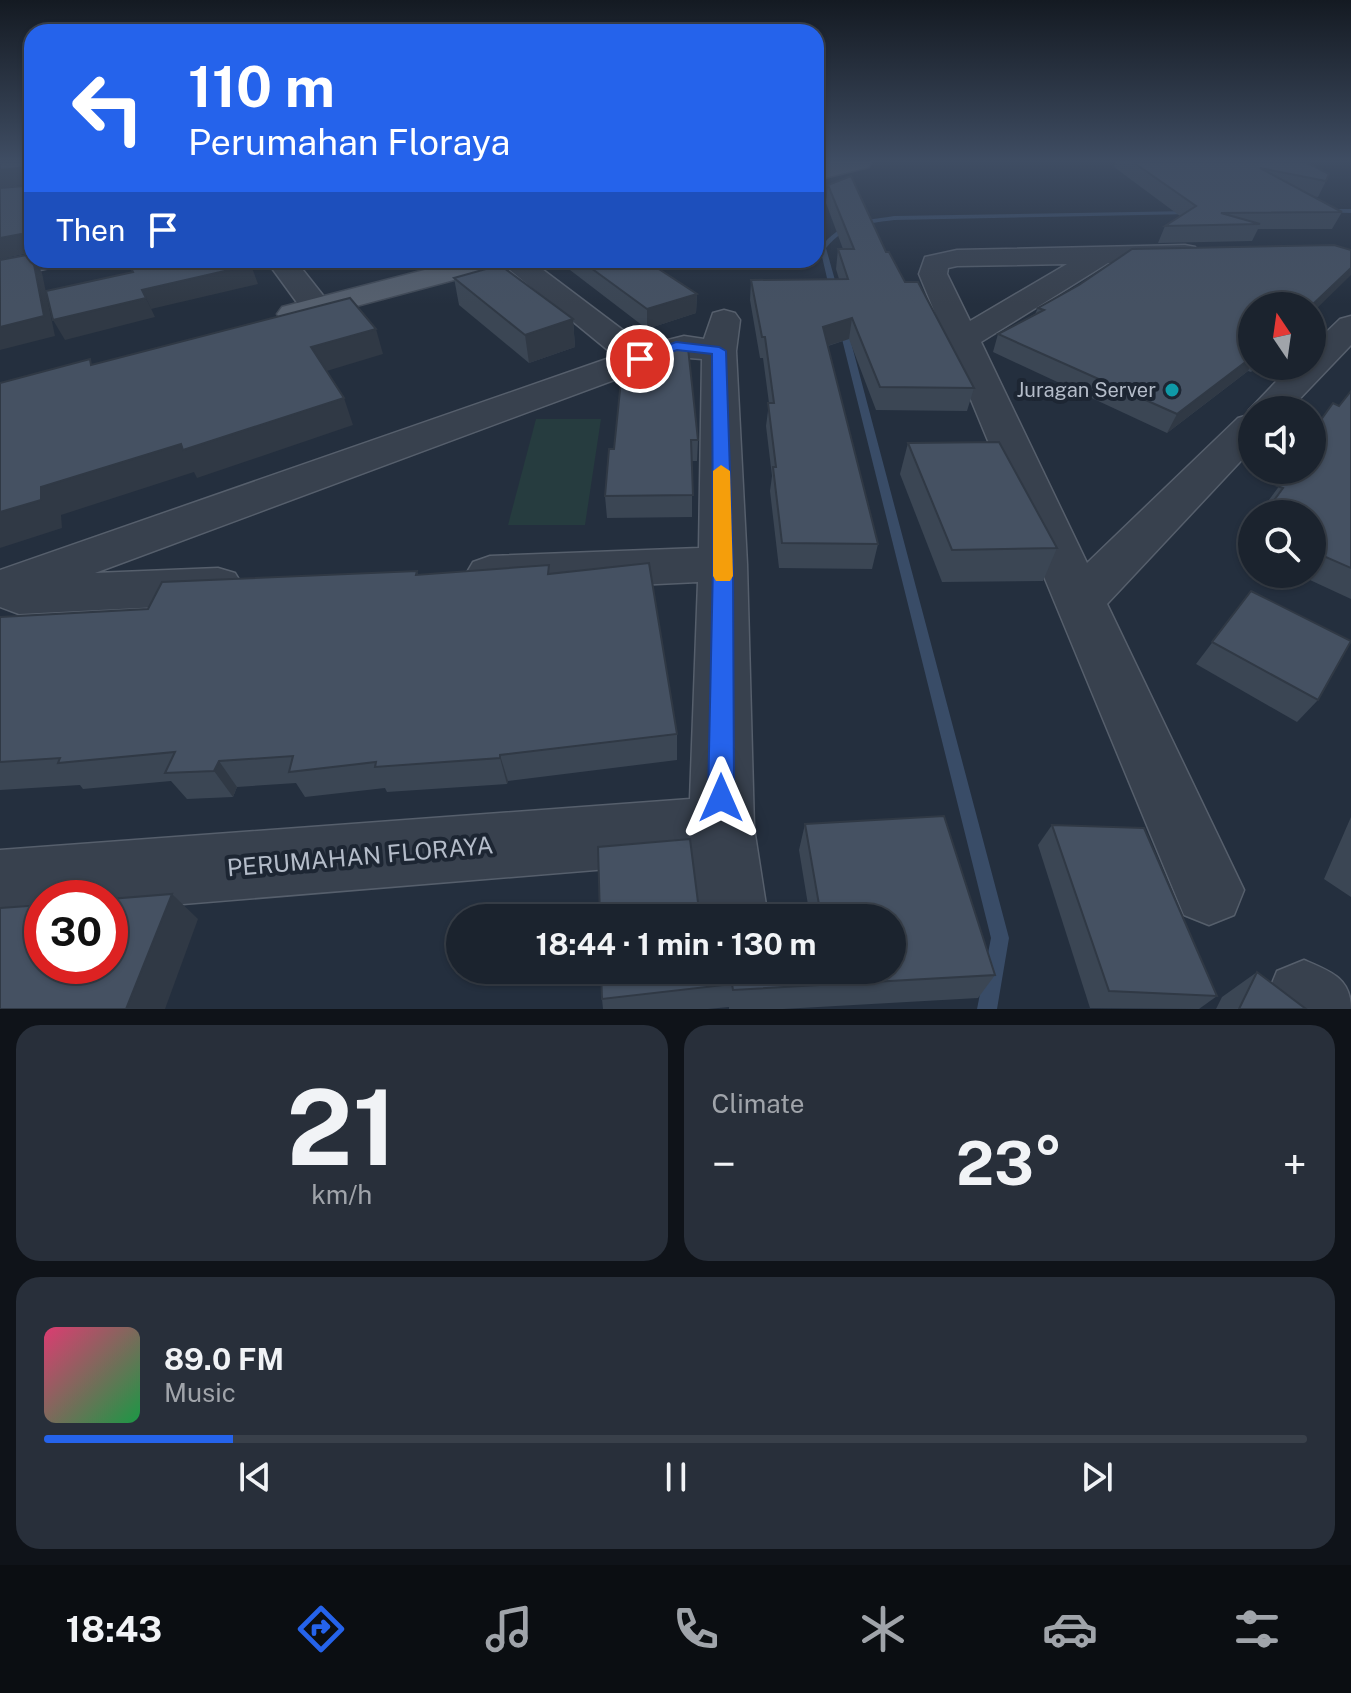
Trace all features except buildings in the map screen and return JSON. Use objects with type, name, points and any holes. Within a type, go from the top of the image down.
[{"type":"main road","points":[[257,324],[466,268]]},
{"type":"street","points":[[1209,890],[933,274],[935,263],[957,258],[1211,252]]},
{"type":"street","points":[[963,339],[1102,255]]},
{"type":"street","points":[[0,270],[24,265]]},
{"type":"street","points":[[286,268],[317,308]]},
{"type":"street","points":[[522,268],[640,359]]},
{"type":"street","points":[[1326,352],[1351,326]]},
{"type":"street","points":[[0,589],[676,346],[722,336],[721,828],[732,904]]},
{"type":"street","points":[[1282,396],[1298,380]]},
{"type":"street","points":[[1080,600],[1238,440]]},
{"type":"street","points":[[440,576],[723,564]]},
{"type":"street","points":[[0,596],[267,584]]},
{"type":"street","name":"PERUMAHAN FLORAYA","points":[[0,885],[721,828]]},
{"type":"green space","points":[[536,419],[601,419],[585,525],[508,525]]},
{"type":"waterway","points":[[1324,211],[1351,211]]},
{"type":"waterway","points":[[824,247],[846,228],[894,218],[1191,213]]},
{"type":"waterway","points":[[824,252],[834,291]]},
{"type":"waterway","points":[[843,327],[1000,938],[987,1009]]},
{"type":"slow traffic","points":[[721,471],[723,576]]},
{"type":"place","name":"Juragan Server","points":[[1172,390]]},
{"type":"route","points":[[640,359],[676,346],[719,351],[723,564],[721,798]]}]
